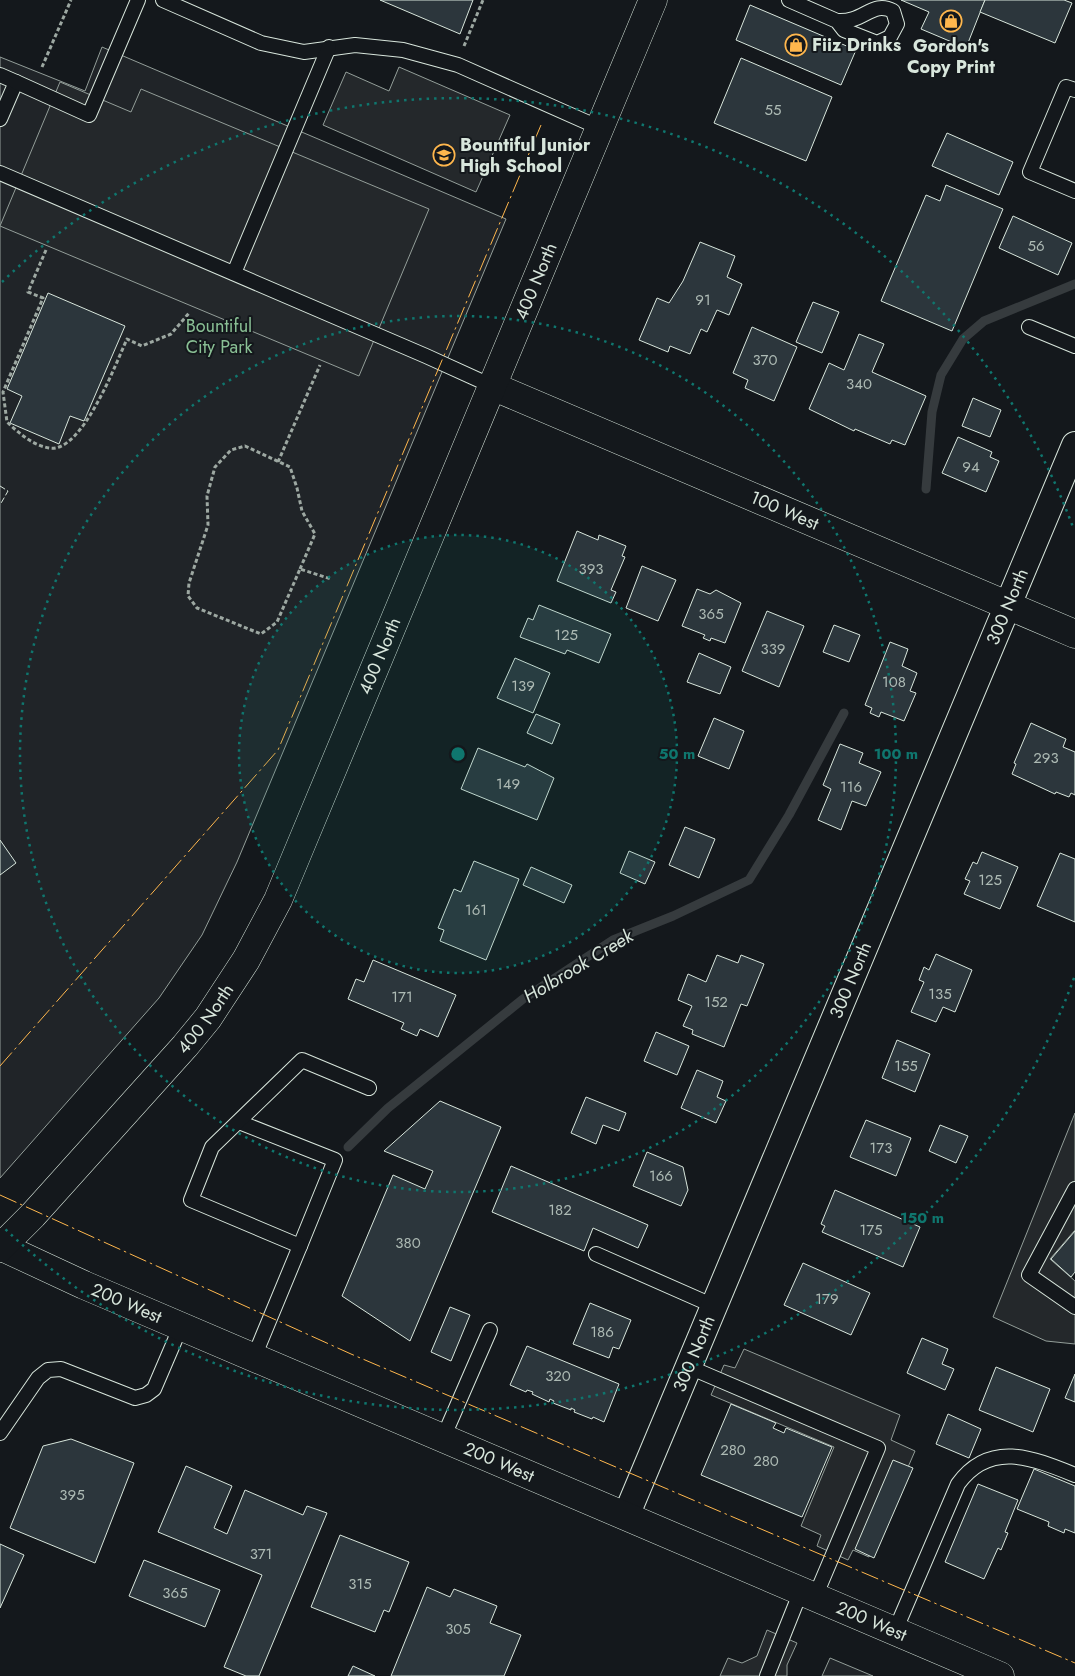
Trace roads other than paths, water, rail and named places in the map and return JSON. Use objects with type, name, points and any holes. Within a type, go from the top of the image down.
[{"type":"main road","name":"400 North","points":[[1,1248],[185,1046],[208,1018],[246,960],[278,900],[653,0]]},
{"type":"main road","name":"100 West","points":[[492,386],[1075,634]]},
{"type":"main road","name":"200 West","points":[[1,1248],[1000,1676]]},
{"type":"street","name":"300 North","points":[[626,1516],[1075,445]]},
{"type":"lane","points":[[0,75],[89,115],[138,0]]},
{"type":"lane","points":[[164,0],[262,43],[304,52],[329,47],[355,45],[403,50],[458,65],[600,128]]},
{"type":"lane","points":[[789,0],[837,21]]},
{"type":"lane","points":[[234,273],[329,47]]},
{"type":"lane","points":[[0,119],[16,82]]},
{"type":"lane","points":[[1075,90],[1066,87],[1030,172],[1075,191]]},
{"type":"lane","points":[[0,173],[492,386]]},
{"type":"lane","points":[[1029,327],[1075,346]]},
{"type":"lane","points":[[300,1246],[191,1200],[212,1147],[302,1060],[369,1088]]},
{"type":"lane","points":[[238,1122],[335,1160],[254,1357]]},
{"type":"lane","points":[[1075,1189],[1029,1275],[1075,1306]]},
{"type":"lane","points":[[596,1254],[714,1306]]},
{"type":"lane","points":[[0,1433],[38,1378],[48,1370],[61,1369],[135,1398],[146,1394],[154,1389],[181,1326]]},
{"type":"lane","points":[[443,1438],[490,1330]]},
{"type":"lane","points":[[689,1367],[878,1448],[767,1676]]},
{"type":"lane","points":[[895,1631],[958,1484],[967,1472],[978,1464],[1014,1455],[1038,1460],[1075,1475]]},
{"type":"waterway","name":"Holbrook Creek","points":[[926,489],[932,412],[941,375],[963,339],[984,321],[1075,284]]},
{"type":"waterway","name":"Holbrook Creek","points":[[348,1147],[388,1108],[523,999],[613,940],[673,916],[749,880],[789,815],[844,713]]},
{"type":"place","name":"Gordon's Copy Print","points":[[951,21]]},
{"type":"place","name":"Fiiz Drinks","points":[[796,45]]},
{"type":"place","name":"Bountiful Junior High School","points":[[444,155]]},
{"type":"park label","name":"Bountiful City Park","points":[[219,336]]}]
